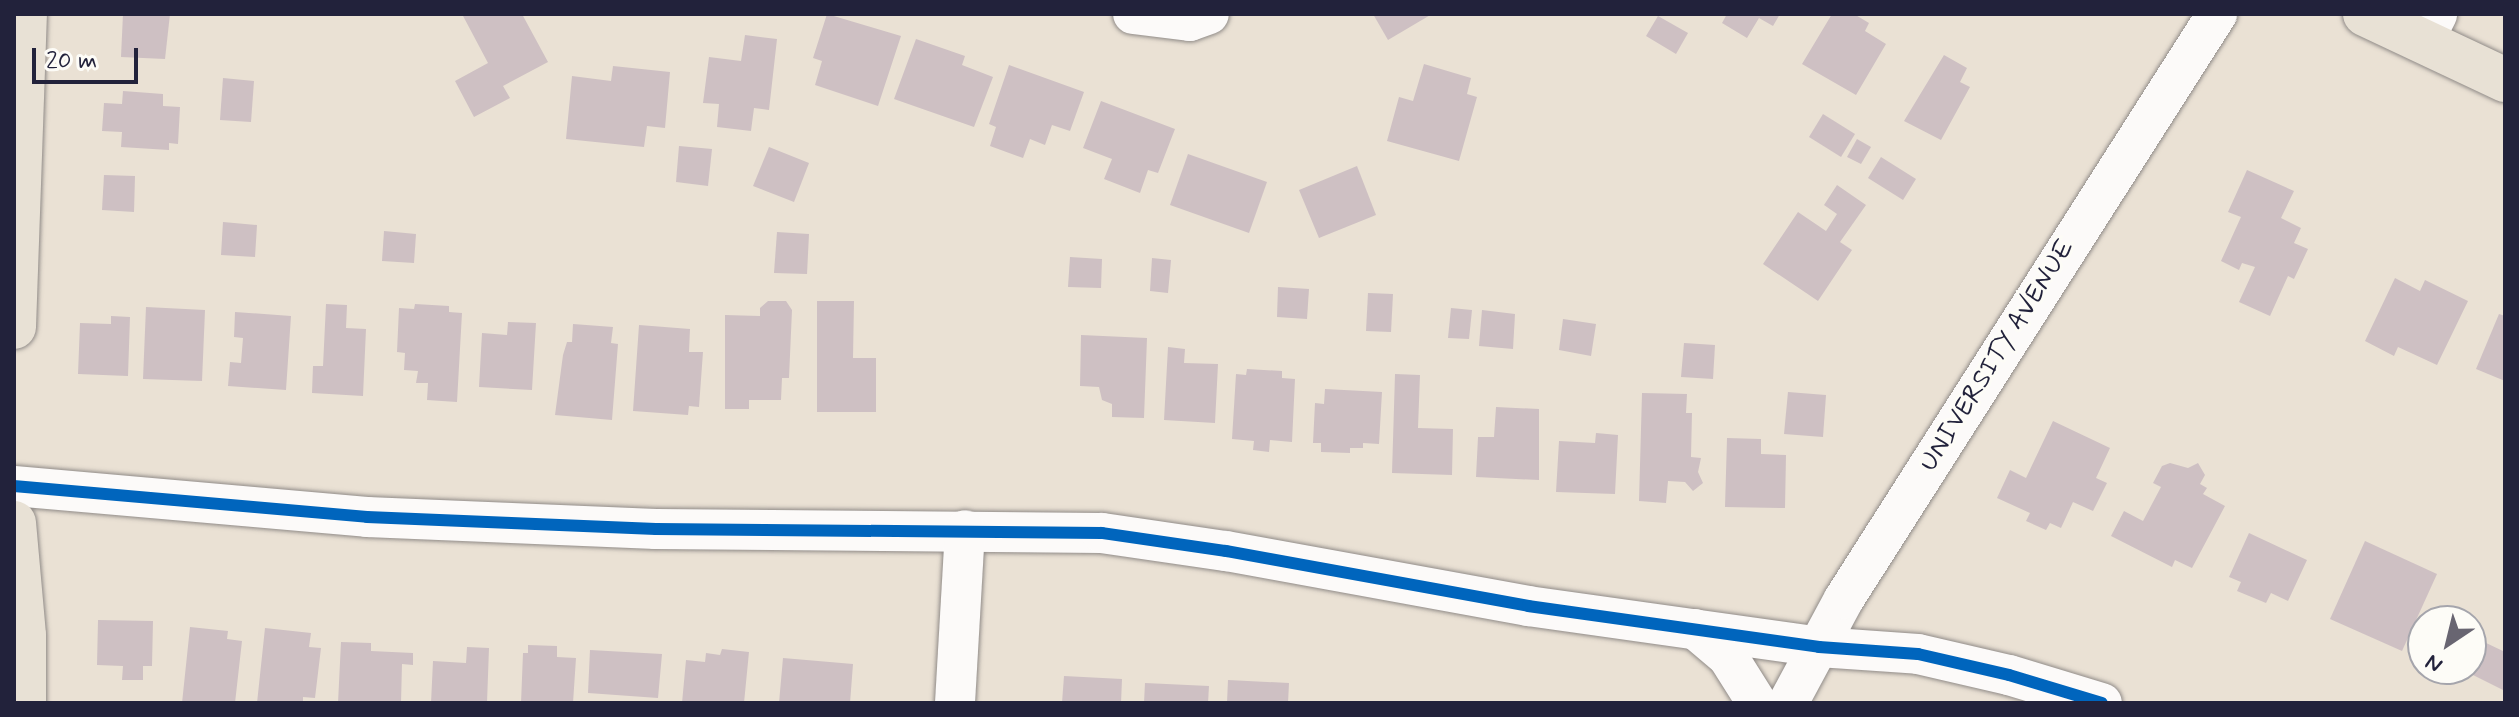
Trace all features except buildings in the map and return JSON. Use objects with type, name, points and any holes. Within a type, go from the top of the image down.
[{"type":"main road","points":[[14,327],[25,14]]},
{"type":"main road","points":[[2365,14],[2430,28],[2505,80]]},
{"type":"main road","points":[[14,523],[24,636],[24,703]]},
{"type":"street","points":[[1133,14],[1190,21],[1209,14]]},
{"type":"street","name":"UNIVERSITY AVENUE","points":[[1788,703],[1844,599],[2217,14]]},
{"type":"street","points":[[14,486],[367,517],[656,529],[1102,533],[1226,551],[1528,606],[1819,647],[1918,654],[2009,675],[2102,703]]},
{"type":"street","points":[[955,703],[965,530]]},
{"type":"street","points":[[1695,629],[1728,657],[1757,703]]},
{"type":"transit line","points":[[14,486],[367,517],[656,529],[1102,533],[1226,551],[1528,606],[1819,647],[1918,654],[2009,675],[2102,703]]}]
